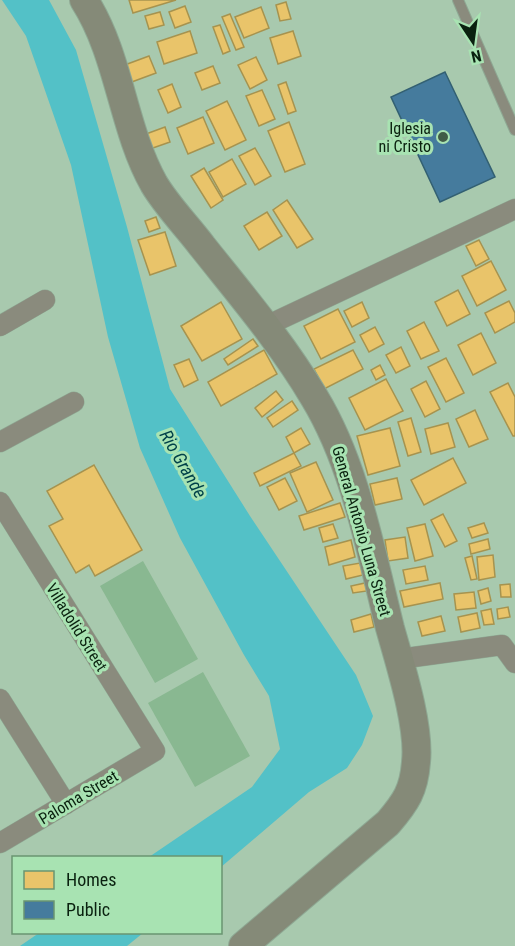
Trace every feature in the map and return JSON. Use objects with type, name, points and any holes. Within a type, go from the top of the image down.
[{"type":"main road","name":"General Antonio Luna Street","points":[[84,0],[104,42],[136,141],[155,186],[266,326],[315,397],[344,459],[399,659],[416,735],[417,760],[414,783],[404,805],[388,823],[243,946]]},
{"type":"street","points":[[266,326],[515,209]]},
{"type":"street","points":[[3,318],[45,300]]},
{"type":"street","points":[[0,442],[74,402]]},
{"type":"street","name":"Villadolid Street","points":[[0,502],[155,751]]},
{"type":"street","points":[[399,659],[509,644],[515,663]]},
{"type":"street","points":[[0,699],[66,804]]},
{"type":"street","name":"Paloma Street","points":[[0,843],[155,751]]},
{"type":"lane","points":[[458,0],[515,130]]},
{"type":"green space","points":[[143,561],[198,659],[155,683],[100,586]]},
{"type":"green space","points":[[203,672],[250,756],[195,787],[148,703]]},
{"type":"water","name":"Rio Grande","points":[[2,0],[49,0],[76,50],[127,227],[170,389],[250,516],[356,675],[373,716],[362,745],[347,768],[309,792],[222,866],[222,856],[150,856],[252,787],[280,749],[269,696],[180,538],[140,448],[108,337],[71,165],[26,36]]},
{"type":"water","points":[[38,934],[142,934],[127,946],[20,946]]},
{"type":"building: Homes","points":[[129,0],[176,0],[133,13]]},
{"type":"building: Homes","points":[[286,2],[291,19],[280,21],[276,5]]},
{"type":"building: Homes","points":[[185,6],[191,22],[175,28],[169,12]]},
{"type":"building: Homes","points":[[261,7],[269,28],[244,38],[235,17]]},
{"type":"building: Homes","points":[[160,12],[164,25],[149,29],[145,16]]},
{"type":"building: Homes","points":[[230,14],[244,47],[236,50],[222,17]]},
{"type":"building: Homes","points":[[220,25],[230,51],[223,54],[213,27]]},
{"type":"building: Homes","points":[[190,31],[197,53],[164,64],[157,42]]},
{"type":"building: Homes","points":[[293,31],[301,56],[278,64],[270,38]]},
{"type":"building: Homes","points":[[149,56],[156,73],[129,83],[122,66]]},
{"type":"building: Homes","points":[[256,57],[267,80],[250,89],[238,65]]},
{"type":"building: Homes","points":[[213,66],[220,83],[202,90],[195,73]]},
{"type":"building: Homes","points":[[286,82],[296,111],[288,114],[278,85]]},
{"type":"building: Homes","points":[[172,84],[181,107],[168,113],[158,90]]},
{"type":"building: Homes","points":[[262,90],[275,119],[259,126],[246,96]]},
{"type":"building: Homes","points":[[227,101],[246,140],[225,150],[206,111]]},
{"type":"building: Homes","points":[[203,117],[214,143],[188,154],[177,128]]},
{"type":"building: Homes","points":[[289,122],[305,164],[285,172],[268,131]]},
{"type":"building: Homes","points":[[165,127],[170,142],[150,149],[146,134]]},
{"type":"building: Homes","points":[[255,148],[271,176],[255,185],[239,156]]},
{"type":"building: Homes","points":[[232,159],[246,184],[223,197],[209,172]]},
{"type":"building: Homes","points":[[204,168],[223,200],[211,208],[191,176]]},
{"type":"building: Homes","points":[[287,200],[313,239],[297,248],[273,210]]},
{"type":"building: Homes","points":[[267,212],[282,236],[259,250],[244,226]]},
{"type":"building: Homes","points":[[156,217],[160,228],[149,232],[145,221]]},
{"type":"building: Homes","points":[[165,232],[176,266],[150,275],[138,240]]},
{"type":"building: Homes","points":[[479,240],[489,259],[476,266],[466,246]]},
{"type":"building: Homes","points":[[491,261],[506,290],[477,306],[462,276]]},
{"type":"building: Homes","points":[[458,290],[470,314],[447,326],[435,302]]},
{"type":"building: Homes","points":[[509,301],[515,313],[515,322],[495,333],[485,313]]},
{"type":"building: Homes","points":[[221,302],[242,339],[202,361],[181,326]]},
{"type":"building: Homes","points":[[362,302],[369,318],[352,327],[344,311]]},
{"type":"building: Homes","points":[[338,309],[355,342],[321,359],[304,326]]},
{"type":"building: Homes","points":[[424,322],[439,351],[421,359],[407,331]]},
{"type":"building: Homes","points":[[375,327],[384,344],[369,352],[360,335]]},
{"type":"building: Homes","points":[[481,333],[496,363],[473,375],[458,345]]},
{"type":"building: Homes","points":[[253,339],[258,346],[228,365],[224,359]]},
{"type":"building: Homes","points":[[401,347],[410,366],[396,373],[386,355]]},
{"type":"building: Homes","points":[[264,350],[277,374],[221,406],[208,382]]},
{"type":"building: Homes","points":[[353,350],[363,369],[324,389],[314,369]]},
{"type":"building: Homes","points":[[446,358],[464,393],[446,402],[428,367]]},
{"type":"building: Homes","points":[[189,359],[198,380],[184,387],[174,365]]},
{"type":"building: Homes","points":[[380,365],[385,375],[376,380],[371,370]]},
{"type":"building: Homes","points":[[386,379],[403,411],[365,430],[349,398]]},
{"type":"building: Homes","points":[[426,381],[440,409],[425,417],[411,389]]},
{"type":"building: Homes","points":[[508,383],[515,397],[515,436],[490,392]]},
{"type":"building: Homes","points":[[276,391],[283,400],[262,417],[255,408]]},
{"type":"building: Homes","points":[[292,401],[298,410],[273,427],[267,418]]},
{"type":"building: Homes","points":[[475,410],[488,439],[469,447],[456,419]]},
{"type":"building: Homes","points":[[411,418],[421,452],[408,456],[398,422]]},
{"type":"building: Homes","points":[[448,423],[455,447],[431,454],[425,429]]},
{"type":"building: Homes","points":[[301,428],[310,444],[294,453],[286,437]]},
{"type":"building: Homes","points":[[390,428],[400,466],[368,475],[357,436]]},
{"type":"building: Homes","points":[[294,453],[301,466],[260,486],[254,473]]},
{"type":"building: Homes","points":[[453,458],[466,483],[424,505],[411,480]]},
{"type":"building: Homes","points":[[316,462],[333,500],[307,512],[290,473]]},
{"type":"building: Homes","points":[[94,465],[142,550],[95,576],[89,565],[76,573],[49,526],[63,519],[47,491]]},
{"type":"building: Homes","points":[[285,478],[297,501],[279,510],[267,487]]},
{"type":"building: Homes","points":[[397,478],[402,499],[375,505],[370,484]]},
{"type":"building: Homes","points":[[340,503],[345,517],[304,530],[299,516]]},
{"type":"building: Homes","points":[[443,514],[457,541],[445,547],[431,520]]},
{"type":"building: Homes","points":[[484,523],[488,533],[472,538],[468,528]]},
{"type":"building: Homes","points":[[333,524],[338,538],[323,542],[319,528]]},
{"type":"building: Homes","points":[[425,524],[433,556],[415,561],[407,528]]},
{"type":"building: Homes","points":[[405,537],[408,558],[388,561],[385,540]]},
{"type":"building: Homes","points":[[488,539],[490,549],[471,554],[469,544]]},
{"type":"building: Homes","points":[[351,540],[355,557],[329,565],[325,547]]},
{"type":"building: Homes","points":[[493,555],[495,577],[479,580],[477,557]]},
{"type":"building: Homes","points":[[472,556],[477,579],[471,580],[465,558]]},
{"type":"building: Homes","points":[[360,563],[363,575],[346,579],[343,566]]},
{"type":"building: Homes","points":[[425,566],[428,580],[406,584],[403,570]]},
{"type":"building: Homes","points":[[365,583],[367,591],[353,593],[351,586]]},
{"type":"building: Homes","points":[[440,583],[443,599],[404,607],[400,591]]},
{"type":"building: Homes","points":[[510,584],[511,597],[501,597],[500,585]]},
{"type":"building: Homes","points":[[488,588],[491,601],[481,604],[478,591]]},
{"type":"building: Homes","points":[[474,592],[476,608],[456,610],[454,594]]},
{"type":"building: Homes","points":[[508,607],[510,617],[498,619],[497,609]]},
{"type":"building: Homes","points":[[491,609],[494,624],[484,625],[481,611]]},
{"type":"building: Homes","points":[[477,613],[480,628],[461,632],[458,617]]},
{"type":"building: Homes","points":[[371,614],[374,627],[354,632],[351,620]]},
{"type":"building: Homes","points":[[441,616],[445,631],[422,636],[418,622]]},
{"type":"building: Public","name":"Iglesia ni Cristo","points":[[445,72],[495,177],[440,202],[391,97]]},
{"type":"place","name":"Iglesia ni Cristo","points":[[443,137]]}]
